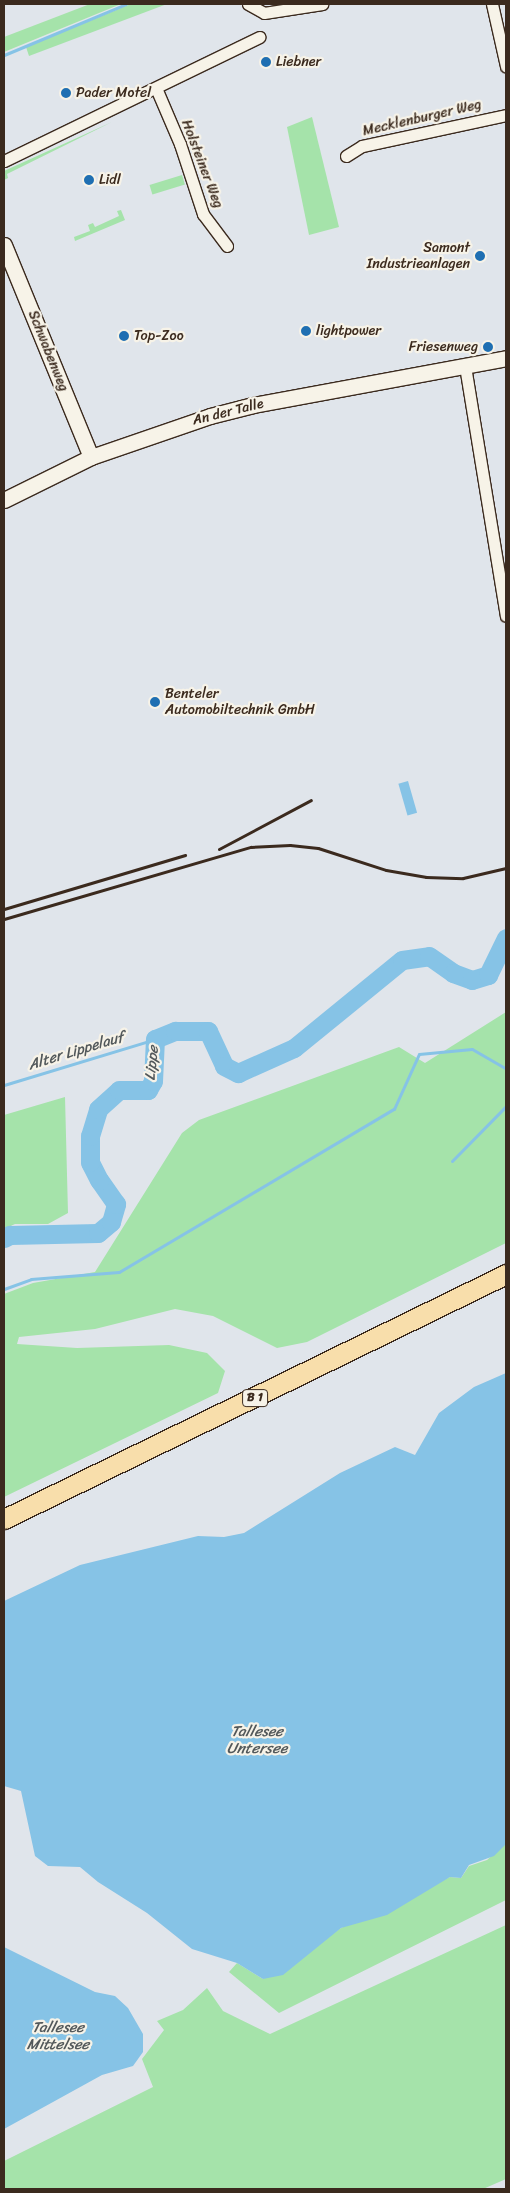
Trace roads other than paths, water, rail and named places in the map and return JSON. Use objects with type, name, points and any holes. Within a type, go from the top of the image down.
[{"type":"highway","name":"B 1","points":[[4,1519],[506,1274]]},
{"type":"street","points":[[248,4],[260,13],[322,4]]},
{"type":"street","points":[[492,4],[506,66]]},
{"type":"street","points":[[4,160],[259,37]]},
{"type":"street","name":"Holsteiner Weg","points":[[156,88],[180,144],[204,214],[227,246]]},
{"type":"street","name":"Mecklenburger Weg","points":[[346,156],[362,146],[506,115]]},
{"type":"street","name":"Schwabenweg","points":[[4,245],[91,457]]},
{"type":"street","name":"An der Talle","points":[[4,500],[91,457],[174,426],[253,405],[506,358]]},
{"type":"street","points":[[465,366],[506,616]]},
{"type":"water","points":[[408,781],[417,813],[407,815],[398,784]]},
{"type":"water","name":"Tallesee Untersee","points":[[506,1373],[505,1845],[494,1856],[469,1865],[461,1878],[450,1877],[387,1915],[341,1928],[283,1975],[263,1979],[237,1963],[192,1949],[147,1913],[98,1882],[80,1867],[48,1866],[35,1856],[21,1791],[4,1786],[4,1601],[80,1565],[198,1536],[224,1537],[244,1533],[340,1473],[395,1447],[415,1455],[439,1413],[474,1387]]},
{"type":"water","name":"Tallesee Mittelsee","points":[[4,1947],[95,1992],[115,1996],[128,2008],[143,2034],[143,2052],[133,2066],[102,2075],[4,2129]]},
{"type":"waterway","points":[[4,55],[126,4]]},
{"type":"waterway","name":"Lippe","points":[[4,1238],[10,1235],[98,1233],[111,1222],[116,1204],[99,1180],[90,1162],[90,1136],[98,1109],[119,1090],[148,1090],[153,1081],[155,1039],[175,1031],[208,1031],[224,1066],[238,1073],[294,1048],[402,960],[429,956],[453,973],[472,980],[488,975],[506,938]]},
{"type":"waterway","name":"Alter Lippelauf","points":[[4,1085],[155,1039]]},
{"type":"waterway","points":[[4,1289],[31,1279],[119,1272],[394,1109],[419,1054],[472,1049],[506,1069]]},
{"type":"waterway","points":[[452,1161],[506,1106]]},
{"type":"railway","points":[[219,849],[311,800]]},
{"type":"railway","points":[[4,919],[251,847],[290,845],[318,848],[386,870],[426,877],[463,878],[506,868]]},
{"type":"railway","points":[[4,909],[185,855]]},
{"type":"place","name":"Liebner","points":[[266,62]]},
{"type":"place","name":"Pader Motel","points":[[66,93]]},
{"type":"place","name":"Lidl","points":[[89,180]]},
{"type":"place","name":"Samont Industrieanlagen","points":[[480,256]]},
{"type":"place","name":"lightpower","points":[[306,331]]},
{"type":"place","name":"Top-Zoo","points":[[124,336]]},
{"type":"place","name":"Friesenweg","points":[[488,347]]},
{"type":"place","name":"Benteler Automobiltechnik GmbH","points":[[155,702]]}]
